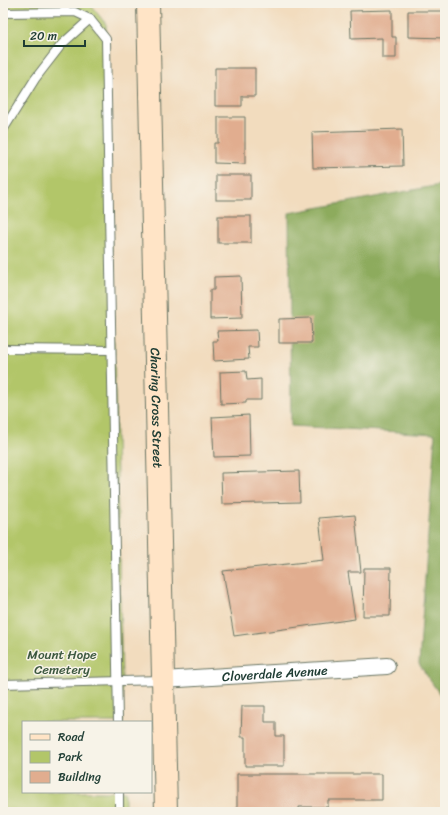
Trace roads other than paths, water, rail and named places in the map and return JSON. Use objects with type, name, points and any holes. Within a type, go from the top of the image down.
[{"type":"main road","name":"Charing Cross Street","points":[[148,3],[166,812]]},
{"type":"street","name":"Cloverdale Avenue","points":[[163,680],[387,666]]},
{"type":"lane","points":[[3,13],[75,12],[90,18],[106,38],[118,721]]},
{"type":"lane","points":[[3,130],[35,79],[62,44],[90,18]]},
{"type":"lane","points":[[3,349],[111,350]]},
{"type":"lane","points":[[3,684],[163,680]]},
{"type":"lane","points":[[119,793],[119,812]]},
{"type":"park label","name":"Mount Hope Cemetery","points":[[62,662]]}]
